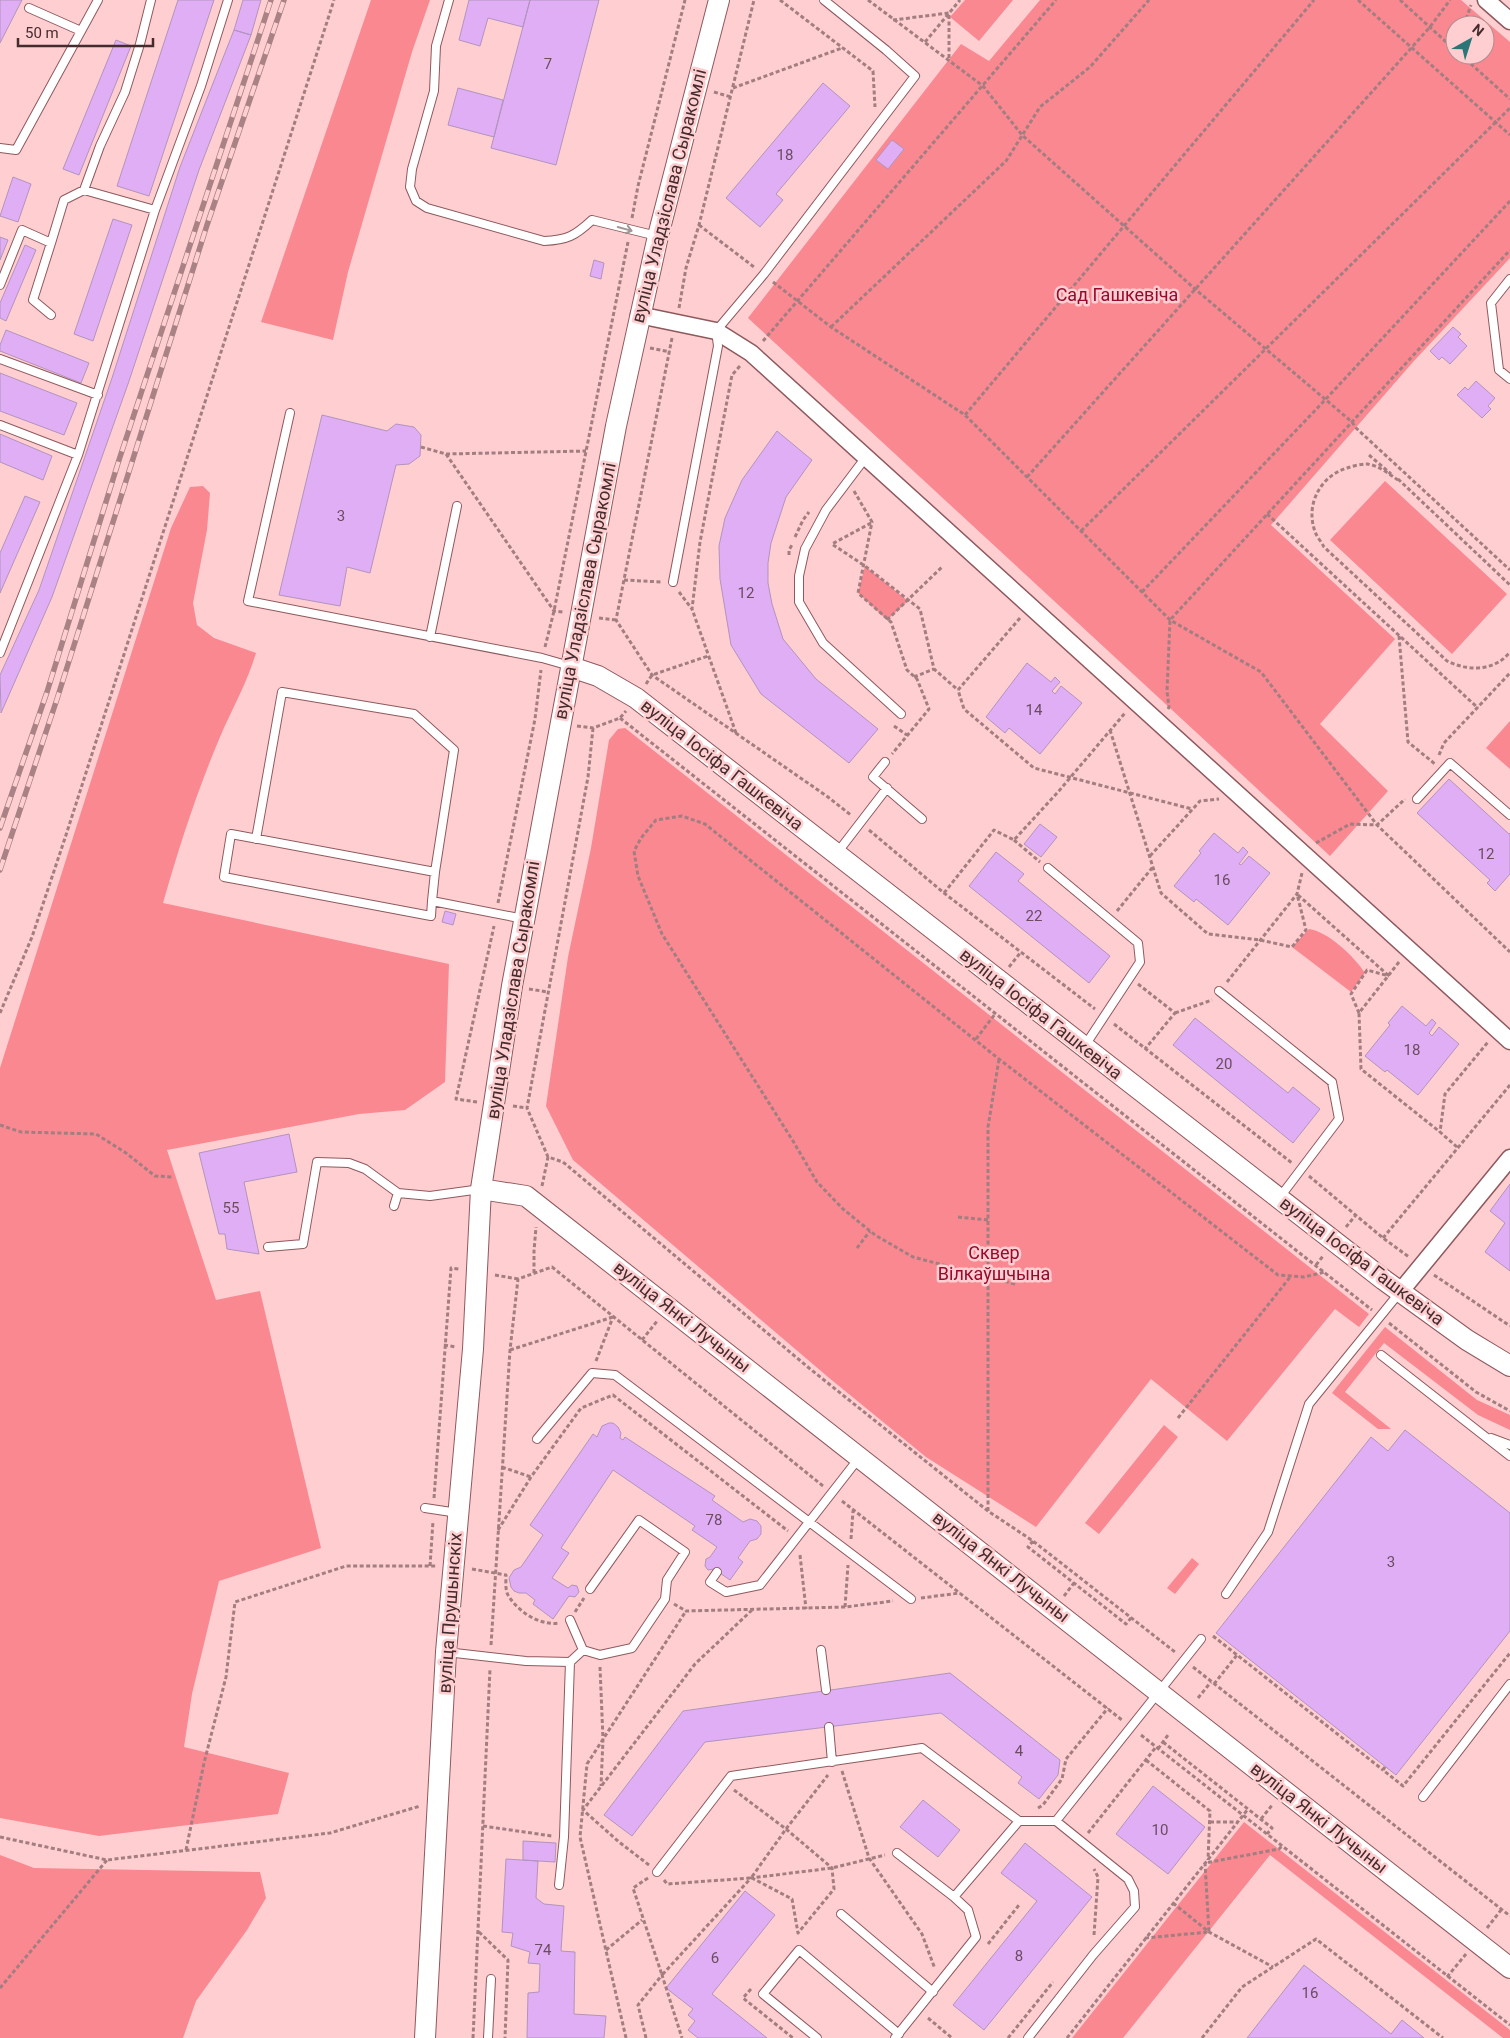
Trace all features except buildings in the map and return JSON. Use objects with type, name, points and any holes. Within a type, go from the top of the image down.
[{"type":"street","name":"вуліца Уладзіслава Сыракомлі","points":[[481,1189],[524,919],[616,426],[639,315],[718,0]]},
{"type":"street","points":[[1486,0],[1509,20]]},
{"type":"street","points":[[639,315],[716,331],[751,353],[1504,1035]]},
{"type":"street","name":"вуліца Іосіфа Гашкевіча","points":[[571,667],[598,676],[636,698],[1083,1048],[1400,1292],[1467,1340],[1510,1366]]},
{"type":"street","points":[[1400,1292],[1510,1158]]},
{"type":"street","name":"вуліца Янкі Лучыны","points":[[481,1189],[526,1196],[860,1456],[1510,1968]]},
{"type":"street","name":"вуліца Прушынскіх","points":[[425,2038],[446,1652],[473,1349],[481,1189]]},
{"type":"lane","points":[[0,148],[16,150],[98,0]]},
{"type":"lane","points":[[84,190],[100,146],[125,92],[151,0]]},
{"type":"lane","points":[[0,653],[78,455],[155,210],[201,86],[228,0]]},
{"type":"lane","points":[[449,0],[436,46],[434,91],[412,168],[410,187],[416,201],[427,208],[544,241],[563,240],[578,233],[592,220],[658,236]]},
{"type":"lane","points":[[673,582],[718,346],[716,331],[764,274],[915,76],[824,0]]},
{"type":"lane","points":[[29,8],[81,32]]},
{"type":"lane","points":[[51,315],[33,300],[64,200],[84,190],[155,210]]},
{"type":"lane","points":[[0,284],[22,230],[51,243]]},
{"type":"lane","points":[[1510,279],[1490,302],[1499,370],[1510,379]]},
{"type":"lane","points":[[0,359],[98,395]]},
{"type":"lane","points":[[290,414],[248,601],[542,658],[571,667]]},
{"type":"lane","points":[[0,426],[78,455]]},
{"type":"lane","points":[[866,457],[826,510],[805,549],[799,576],[799,602],[823,642],[901,714]]},
{"type":"lane","points":[[430,637],[457,506]]},
{"type":"lane","points":[[256,838],[282,692],[414,714],[454,750],[435,872],[431,916],[224,877],[231,834],[435,872]]},
{"type":"lane","points":[[885,762],[873,776],[922,820]]},
{"type":"lane","points":[[1417,798],[1450,763],[1510,815]]},
{"type":"lane","points":[[835,855],[887,788]]},
{"type":"lane","points":[[1048,868],[1138,942],[1140,962],[1083,1048]]},
{"type":"lane","points":[[432,901],[524,919]]},
{"type":"lane","points":[[1220,991],[1332,1082],[1339,1119],[1279,1197]]},
{"type":"lane","points":[[268,1248],[303,1244],[317,1162],[349,1163],[365,1169],[398,1194],[430,1196],[481,1189]]},
{"type":"lane","points":[[394,1206],[398,1194]]},
{"type":"lane","points":[[1226,1594],[1268,1532],[1309,1404],[1400,1292]]},
{"type":"lane","points":[[1382,1355],[1510,1456]]},
{"type":"lane","points":[[537,1440],[592,1373],[615,1374],[911,1599]]},
{"type":"lane","points":[[1485,1437],[1510,1445]]},
{"type":"lane","points":[[717,1572],[710,1582],[726,1592],[760,1585],[860,1456]]},
{"type":"lane","points":[[425,1508],[458,1513]]},
{"type":"lane","points":[[583,1650],[600,1655],[632,1648],[665,1599],[667,1580],[686,1552],[639,1520],[590,1589]]},
{"type":"lane","points":[[570,1620],[583,1650]]},
{"type":"lane","points":[[1056,1820],[1201,1639]]},
{"type":"lane","points":[[446,1652],[526,1661],[570,1662],[583,1650]]},
{"type":"lane","points":[[821,1650],[826,1690]]},
{"type":"lane","points":[[559,1886],[564,1837],[570,1662]]},
{"type":"lane","points":[[1423,1797],[1510,1684]]},
{"type":"lane","points":[[828,1727],[836,1761]]},
{"type":"lane","points":[[657,1872],[731,1776],[922,1748],[1019,1821],[1056,1820],[1128,1879],[1134,1890],[1134,1907],[1093,1955],[1028,2038]]},
{"type":"lane","points":[[954,1897],[1019,1821]]},
{"type":"lane","points":[[817,2038],[763,1994],[799,1950],[897,2036],[976,1937],[968,1910],[897,1853]]},
{"type":"lane","points":[[841,1914],[933,1992]]},
{"type":"lane","points":[[488,2038],[491,1979]]},
{"type":"path","points":[[0,1013],[32,937],[63,844],[334,0]]},
{"type":"path","points":[[535,719],[542,658],[554,611],[638,186],[685,0]]},
{"type":"path","points":[[780,0],[874,71],[876,128]]},
{"type":"path","points":[[868,0],[892,20],[925,42],[983,86],[1022,135],[1265,350],[1352,422],[1356,428],[1510,570]]},
{"type":"path","points":[[925,42],[960,0]]},
{"type":"path","points":[[692,609],[700,542],[732,375],[799,302],[1056,0]]},
{"type":"path","points":[[1149,0],[1090,67],[1040,107],[1006,161],[831,327],[964,415],[1170,620],[1261,672],[1377,825],[1510,952]]},
{"type":"path","points":[[964,415],[1314,0]]},
{"type":"path","points":[[1358,0],[1510,135]]},
{"type":"path","points":[[1400,0],[1445,40]]},
{"type":"path","points":[[1027,477],[1430,27],[1450,0]]},
{"type":"path","points":[[1468,15],[1473,0]]},
{"type":"path","points":[[892,20],[950,13]]},
{"type":"path","points":[[949,60],[950,13]]},
{"type":"path","points":[[733,88],[842,48]]},
{"type":"path","points":[[1472,65],[1510,99]]},
{"type":"path","points":[[1081,531],[1510,108]]},
{"type":"path","points":[[1142,592],[1325,400],[1510,201]]},
{"type":"path","points":[[1169,707],[1167,691],[1170,620],[1510,250]]},
{"type":"path","points":[[421,447],[446,454],[586,451]]},
{"type":"path","points":[[446,454],[554,611]]},
{"type":"path","points":[[1369,455],[1510,585]]},
{"type":"path","points":[[1398,480],[1367,464],[1338,470],[1327,477],[1319,488],[1313,510],[1316,533],[1324,547],[1447,661],[1457,666],[1482,668],[1506,658],[1510,652]]},
{"type":"path","points":[[849,481],[872,522],[865,566],[858,593],[891,622],[907,670],[914,677],[929,709],[885,762]]},
{"type":"path","points":[[790,560],[789,550],[803,520],[814,506]]},
{"type":"path","points":[[1268,514],[1478,708]]},
{"type":"path","points":[[872,522],[832,544],[865,566],[920,609],[934,669],[958,690],[964,709],[1034,768],[1192,809]]},
{"type":"path","points":[[887,620],[942,567]]},
{"type":"path","points":[[624,580],[673,582],[692,609],[736,733]]},
{"type":"path","points":[[958,690],[1030,606]]},
{"type":"path","points":[[1398,634],[1408,742],[1429,760]]},
{"type":"path","points":[[708,656],[652,675],[620,718],[593,728],[588,777],[527,1108],[548,1158],[563,1162],[809,1368],[988,1511],[1033,1540],[1510,1916]]},
{"type":"path","points":[[914,677],[934,669]]},
{"type":"path","points":[[1444,743],[1510,673]]},
{"type":"path","points":[[652,675],[828,797],[944,893],[1105,1016],[1301,1170],[1383,1238],[1510,1326]]},
{"type":"path","points":[[1014,840],[1071,777],[1135,701]]},
{"type":"path","points":[[620,718],[1476,1392],[1510,1410]]},
{"type":"path","points":[[892,725],[907,735]]},
{"type":"path","points":[[1110,730],[1161,893],[1208,934],[1260,940],[1292,948],[1306,930],[1297,894]]},
{"type":"path","points":[[1149,856],[1200,801],[1240,796]]},
{"type":"path","points":[[1015,1284],[913,1257],[870,1231],[843,1209],[817,1182],[662,934],[638,876],[634,851],[641,838],[656,820],[682,816],[705,824],[999,1059],[1278,1274],[1304,1277],[1325,1272]]},
{"type":"path","points":[[1316,843],[1350,824],[1377,825]]},
{"type":"path","points":[[944,893],[994,830],[1014,840],[1048,868]]},
{"type":"path","points":[[1110,919],[1153,867]]},
{"type":"path","points":[[1297,894],[1389,976]]},
{"type":"path","points":[[1145,1049],[1175,1013],[1210,1002],[1297,894]]},
{"type":"path","points":[[1359,1013],[1389,976],[1408,948]]},
{"type":"path","points":[[1389,976],[1367,970],[1351,994],[1359,1013],[1361,1069],[1457,1147]]},
{"type":"path","points":[[1130,978],[1175,1013]]},
{"type":"path","points":[[976,1039],[996,1014]]},
{"type":"path","points":[[1440,1132],[1446,1094],[1504,1035]]},
{"type":"path","points":[[988,1511],[988,1127],[999,1059]]},
{"type":"path","points":[[1383,1238],[1510,1085]]},
{"type":"path","points":[[0,1125],[21,1132],[96,1134],[126,1153],[155,1176],[172,1177]]},
{"type":"path","points":[[958,1217],[988,1220]]},
{"type":"path","points":[[857,1248],[870,1231]]},
{"type":"path","points":[[186,1850],[204,1763],[226,1677],[235,1602],[346,1566],[430,1566],[451,1268]]},
{"type":"path","points":[[1178,1418],[1292,1276]]},
{"type":"path","points":[[510,1350],[613,1317]]},
{"type":"path","points":[[498,1531],[531,1477],[581,1408],[613,1395],[798,1538],[806,1609]]},
{"type":"path","points":[[502,1467],[531,1477]]},
{"type":"path","points":[[1033,1540],[1028,1547],[1126,1624],[1131,1618]]},
{"type":"path","points":[[497,1573],[506,1576],[506,1594],[526,1614],[547,1623],[556,1624],[570,1620],[590,1589]]},
{"type":"path","points":[[665,1599],[686,1612],[845,1607],[960,1593]]},
{"type":"path","points":[[695,1664],[752,1610]]},
{"type":"path","points":[[626,2038],[580,1837],[587,1764],[686,1612]]},
{"type":"path","points":[[1210,1634],[1384,1769],[1403,1786],[1510,1653]]},
{"type":"path","points":[[600,1655],[603,1739],[601,1786]]},
{"type":"path","points":[[1198,1698],[1237,1655]]},
{"type":"path","points":[[1019,1821],[1043,1805],[1062,1779],[1066,1760],[1108,1708]]},
{"type":"path","points":[[1168,1735],[1157,1748],[1510,2025]]},
{"type":"path","points":[[1163,1742],[1272,1828],[1267,1834]]},
{"type":"path","points":[[1146,1760],[1210,1811],[1208,1860]]},
{"type":"path","points":[[836,1761],[869,1858],[922,1934],[940,1983]]},
{"type":"path","points":[[725,1783],[786,1829],[832,1868],[834,1890],[798,1933],[792,1900],[751,1878]]},
{"type":"path","points":[[0,1837],[107,1860],[330,1833],[438,1800]]},
{"type":"path","points":[[1067,2038],[1248,1809]]},
{"type":"path","points":[[1210,1822],[1238,1822]]},
{"type":"path","points":[[483,1826],[564,1837],[580,1837]]},
{"type":"path","points":[[1205,1863],[1279,1849],[1282,1846]]},
{"type":"path","points":[[646,2038],[638,2005],[662,1975],[751,1878],[832,1868],[897,1853]]},
{"type":"path","points":[[0,1988],[107,1860]]},
{"type":"path","points":[[1205,1863],[1209,1932]]},
{"type":"path","points":[[657,1872],[633,1888],[682,2038]]},
{"type":"path","points":[[1173,1903],[1209,1932],[1274,1967]]},
{"type":"path","points":[[606,1950],[642,1920]]},
{"type":"path","points":[[1145,1938],[1209,1932]]},
{"type":"path","points":[[1202,2038],[1242,1987],[1316,1939],[1443,2038]]},
{"type":"path","points":[[928,2018],[952,2038]]},
{"type":"green space","points":[[371,0],[430,0],[412,52],[348,272],[333,340],[261,322]]},
{"type":"green space","points":[[965,0],[1013,0],[979,41],[950,17]]},
{"type":"green space","name":"Сад Гашкевіча","points":[[1040,0],[1461,0],[1478,15],[1445,15],[1445,65],[1495,65],[1495,29],[1510,42],[1510,258],[1413,362],[1271,525],[1395,639],[1320,724],[1388,791],[1330,856],[748,318],[961,44],[989,61]]},
{"type":"green space","points":[[1385,481],[1507,594],[1452,654],[1330,540]]},
{"type":"green space","points":[[203,486],[210,493],[207,530],[193,603],[197,625],[214,638],[256,653],[204,778],[182,840],[163,903],[449,964],[445,1082],[405,1110],[359,1114],[167,1150],[216,1300],[260,1291],[321,1548],[219,1581],[192,1694],[184,1747],[289,1773],[278,1814],[99,1836],[0,1818],[0,1068],[171,528],[190,487]]},
{"type":"green space","points":[[865,566],[908,601],[887,620],[858,593]]},
{"type":"green space","points":[[1510,721],[1510,769],[1486,748]]},
{"type":"green space","name":"Сквер Вілкаўшчына","points":[[625,728],[1369,1314],[1359,1327],[1335,1309],[1227,1441],[1151,1379],[1036,1527],[926,1457],[828,1377],[573,1160],[546,1106],[568,957],[591,848],[609,740],[618,729]]},
{"type":"green space","points":[[1309,929],[1324,934],[1340,946],[1365,973],[1351,992],[1292,947]]},
{"type":"green space","points":[[1385,1327],[1477,1400],[1510,1415],[1510,1430],[1478,1415],[1384,1343],[1345,1392],[1391,1429],[1378,1429],[1332,1393]]},
{"type":"green space","points":[[1164,1425],[1178,1437],[1099,1534],[1085,1523]]},
{"type":"green space","points":[[1192,1558],[1199,1564],[1175,1594],[1167,1588]]},
{"type":"green space","points":[[1244,1822],[1510,2030],[1510,2038],[1503,2038],[1270,1855],[1123,2038],[1072,2038]]},
{"type":"green space","points":[[0,1855],[34,1868],[260,1872],[266,1898],[247,1930],[196,2001],[183,2038],[0,2038]]},
{"type":"railway","points":[[0,828],[47,692],[119,460],[271,0]]},
{"type":"railway","points":[[0,870],[57,699],[207,225],[284,0]]}]
